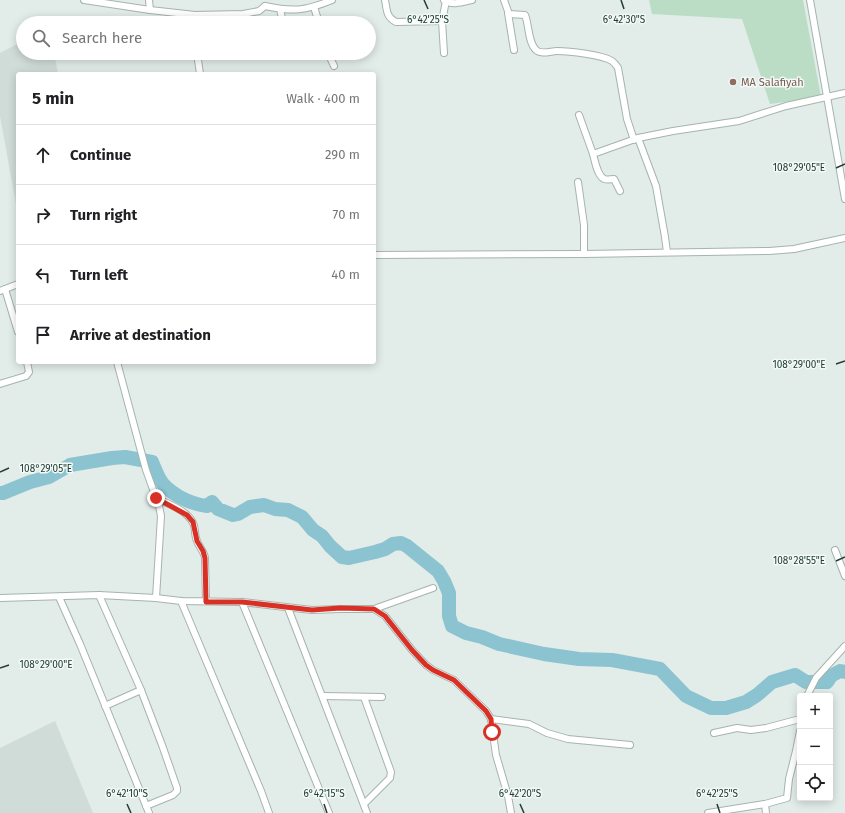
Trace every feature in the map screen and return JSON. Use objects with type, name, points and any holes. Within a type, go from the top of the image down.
[{"type":"street","points":[[84,0],[150,10],[195,14],[243,14],[258,11],[265,3],[280,9],[299,10],[314,7],[332,0]]},
{"type":"street","points":[[149,0],[150,10]]},
{"type":"street","points":[[385,0],[390,19],[396,22],[442,21]]},
{"type":"street","points":[[444,53],[442,21],[445,1],[453,3],[472,0]]},
{"type":"street","points":[[504,0],[508,13],[514,50]]},
{"type":"street","points":[[810,0],[845,199]]},
{"type":"street","points":[[314,7],[317,16]]},
{"type":"street","points":[[280,9],[282,16]]},
{"type":"street","points":[[508,13],[510,15],[525,14],[530,38],[535,50],[540,53],[556,51],[573,52],[598,56],[611,60],[615,63],[618,68],[628,119],[656,186],[664,230],[666,252]]},
{"type":"street","points":[[198,60],[200,72]]},
{"type":"street","points":[[331,60],[334,66]]},
{"type":"street","points":[[593,154],[636,139],[673,130],[739,120],[786,106],[845,93]]},
{"type":"street","points":[[579,115],[596,166],[605,180],[614,179],[620,191]]},
{"type":"street","points":[[578,182],[584,225],[584,254]]},
{"type":"street","points":[[376,255],[781,251],[845,238]]},
{"type":"street","points":[[16,285],[3,290],[16,326]]},
{"type":"street","points":[[0,384],[26,376],[29,372],[27,364]]},
{"type":"street","points":[[118,364],[146,470],[161,516],[162,525],[156,598]]},
{"type":"street","points":[[156,498],[187,515],[193,522],[197,541],[205,558],[206,602]]},
{"type":"street","points":[[835,550],[845,576]]},
{"type":"street","points":[[1,598],[99,595],[181,601],[242,602],[312,610],[340,608],[374,609],[433,588]]},
{"type":"street","points":[[99,595],[141,690],[177,790],[173,795],[146,806]]},
{"type":"street","points":[[59,597],[80,644],[104,706],[149,813]]},
{"type":"street","points":[[181,601],[269,813]]},
{"type":"street","points":[[242,602],[329,813]]},
{"type":"street","points":[[288,608],[367,813]]},
{"type":"street","points":[[374,609],[385,616],[426,665],[454,680],[486,711],[491,719],[496,755],[508,796],[511,813]]},
{"type":"street","points":[[808,693],[813,683],[823,669],[845,646]]},
{"type":"street","points":[[104,706],[141,690]]},
{"type":"street","points":[[323,696],[382,697]]},
{"type":"street","points":[[364,697],[391,775],[390,778],[364,804]]},
{"type":"street","points":[[491,719],[529,724],[544,732],[568,739],[630,745]]},
{"type":"street","points":[[714,733],[737,728],[751,730],[766,728],[797,720]]},
{"type":"street","points":[[708,813],[766,804],[785,799],[788,796],[789,778],[797,746]]},
{"type":"street","points":[[766,804],[766,813]]},
{"type":"shaded area","points":[[16,45],[16,60],[55,60],[58,72],[16,72],[16,204],[0,116],[0,53]]},
{"type":"shaded area","points":[[55,721],[93,813],[0,813],[0,748]]},
{"type":"green space","points":[[649,0],[803,0],[821,97],[770,104],[742,19],[652,14]]},
{"type":"waterway","points":[[0,493],[49,477],[70,465],[125,457],[152,462],[163,484],[183,499],[207,506],[212,502],[218,509],[233,515],[238,514],[250,507],[264,505],[275,509],[288,510],[302,517],[313,530],[322,536],[342,557],[349,558],[375,552],[385,549],[393,544],[401,543],[407,546],[438,571],[449,593],[449,616],[452,626],[466,633],[482,637],[499,644],[544,654],[579,659],[612,660],[660,669],[686,696],[711,708],[726,708],[746,702],[772,682],[795,675],[806,682],[827,682],[831,676],[840,671],[845,672]]},
{"type":"place","name":"MA Salafiyah","points":[[733,82]]},
{"type":"route","points":[[156,498],[181,511],[193,522],[197,541],[205,554],[206,602],[242,602],[312,610],[340,608],[374,609],[385,616],[426,665],[454,680],[486,711],[491,719],[492,732]]}]
